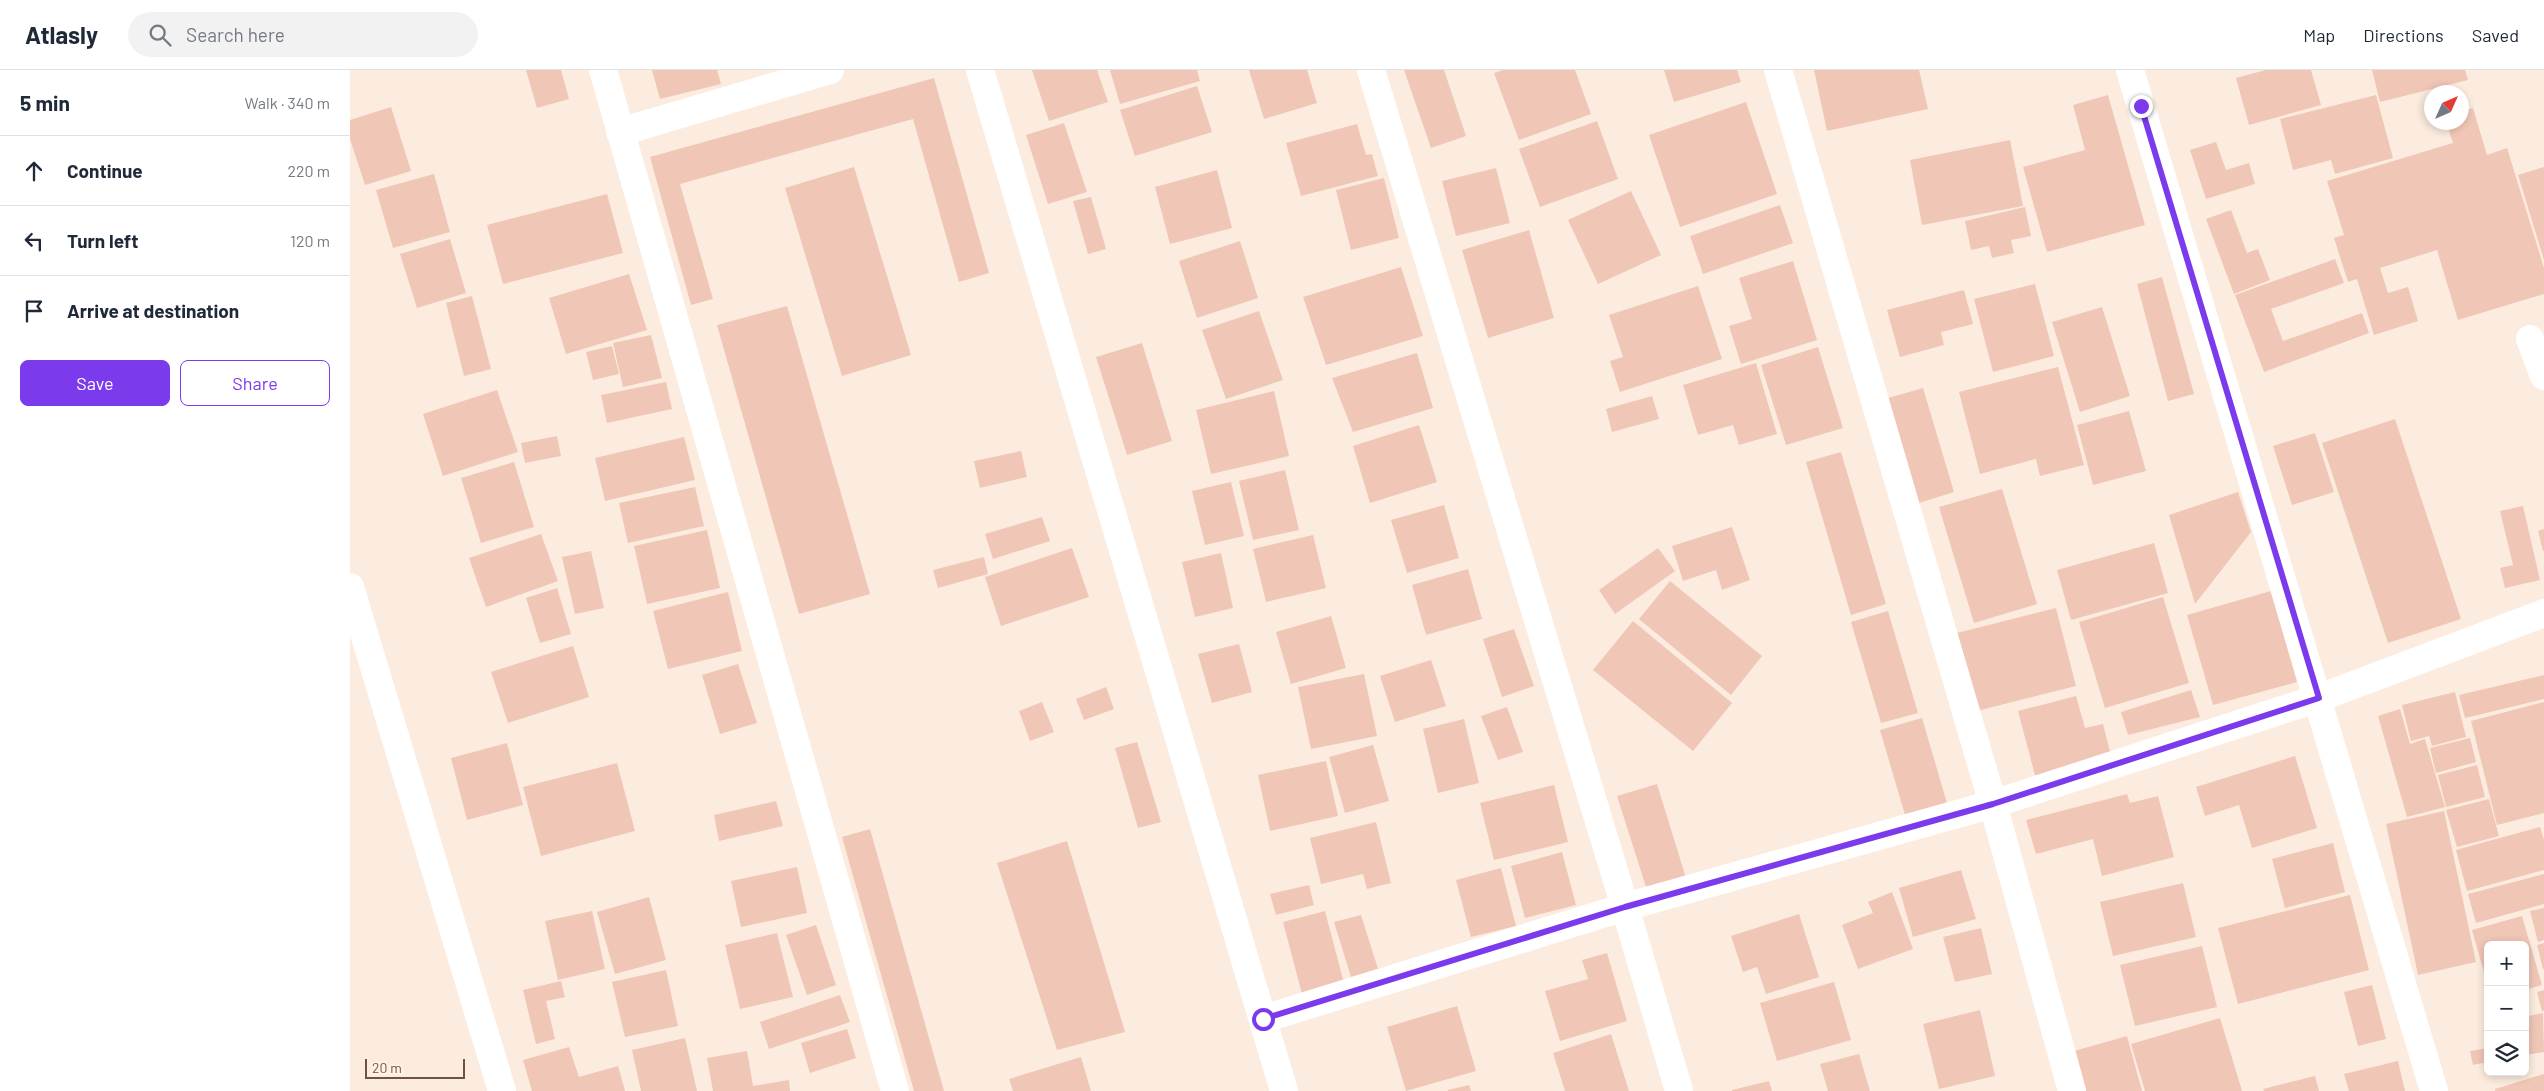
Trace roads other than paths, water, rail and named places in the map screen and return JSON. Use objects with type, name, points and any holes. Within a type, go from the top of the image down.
[{"type":"street","points":[[602,70],[895,1091]]},
{"type":"street","points":[[620,132],[830,70]]},
{"type":"street","points":[[980,70],[1284,1091]]},
{"type":"street","points":[[1371,70],[1679,1091]]},
{"type":"street","points":[[1778,70],[1993,804],[2072,1091]]},
{"type":"street","points":[[2130,70],[2319,698],[2434,1091]]},
{"type":"street","points":[[2530,339],[2544,376]]},
{"type":"street","points":[[350,586],[502,1091]]},
{"type":"street","points":[[1263,1019],[1625,907],[1993,804],[2319,698],[2544,613]]}]
